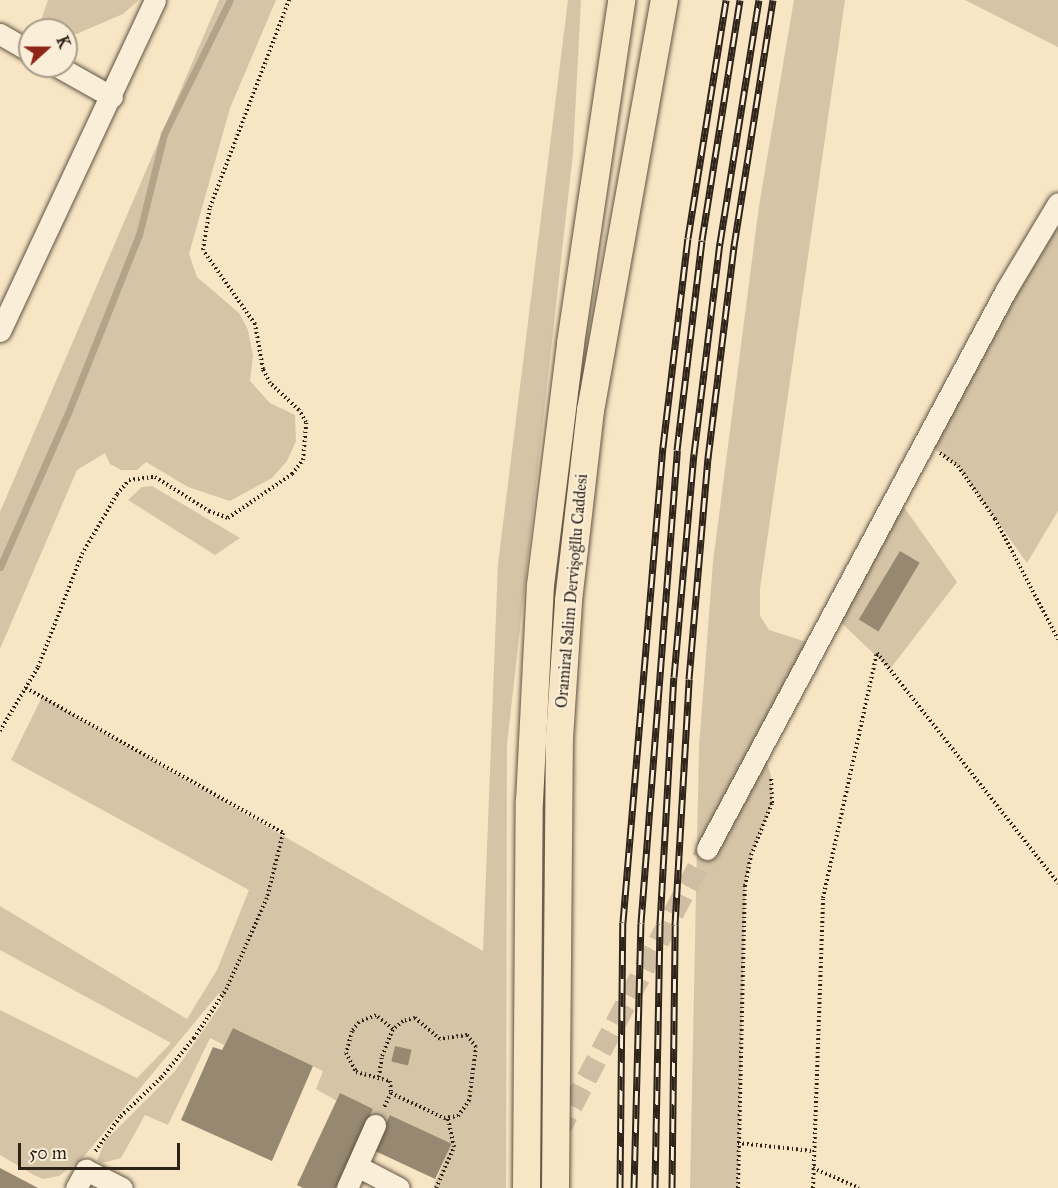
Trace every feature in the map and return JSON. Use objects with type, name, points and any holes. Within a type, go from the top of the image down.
[{"type":"main road","name":"Oramiral Salim Dervişoğllu Caddesi","points":[[526,1188],[529,801],[540,585],[570,343],[621,0]]},
{"type":"main road","name":"Oramiral Salim Dervişoğllu Caddesi","points":[[555,1188],[559,749],[568,600],[590,410],[664,0]]},
{"type":"street","points":[[0,332],[112,97],[155,0]]},
{"type":"street","points":[[612,0],[617,29]]},
{"type":"street","points":[[0,34],[18,44]]},
{"type":"street","points":[[78,78],[112,97]]},
{"type":"street","points":[[707,849],[1006,290],[1058,203]]},
{"type":"street","points":[[347,1188],[375,1125]]},
{"type":"street","points":[[357,1166],[399,1188]]},
{"type":"street","points":[[81,1179],[122,1188]]},
{"type":"path","points":[[0,731],[26,688],[82,554],[117,494],[129,480],[155,477],[209,511],[228,518],[292,474],[303,460],[306,422],[299,410],[270,383],[263,369],[255,324],[203,250],[210,207],[289,0]]},
{"type":"path","points":[[925,442],[958,466],[979,493],[1058,639]]},
{"type":"path","points":[[813,1188],[823,898],[877,653],[1058,883]]},
{"type":"path","points":[[26,688],[283,833],[267,898],[227,988],[174,1062],[100,1141],[81,1179]]},
{"type":"path","points":[[738,1188],[745,886],[751,855],[772,803],[771,776],[762,746]]},
{"type":"path","points":[[375,1125],[391,1093],[390,1081],[356,1072],[347,1059],[347,1044],[352,1031],[367,1018],[382,1018],[393,1029]]},
{"type":"path","points":[[379,1077],[393,1029],[403,1021],[415,1018],[440,1039],[467,1035],[475,1044],[469,1101],[458,1116],[448,1118],[391,1093]]},
{"type":"path","points":[[436,1188],[454,1147],[448,1118]]},
{"type":"path","points":[[738,1143],[813,1151]]},
{"type":"path","points":[[813,1168],[859,1188]]},
{"type":"shaded area","points":[[48,0],[139,0],[123,14],[78,33],[78,18],[42,18]]},
{"type":"shaded area","points":[[219,0],[276,0],[230,108],[189,254],[197,277],[239,313],[248,330],[253,356],[250,381],[270,403],[295,415],[296,441],[287,461],[272,478],[230,501],[188,487],[146,462],[137,470],[121,470],[110,464],[105,453],[77,470],[0,649],[0,512]]},
{"type":"shaded area","points":[[568,0],[581,0],[573,153],[507,745],[506,1188],[433,1188],[451,1144],[391,1115],[384,1129],[368,1121],[373,1109],[337,1101],[316,1089],[323,1071],[233,1028],[224,1045],[210,1038],[168,1125],[145,1115],[121,1158],[102,1163],[97,1161],[105,1141],[175,1071],[220,1006],[223,998],[219,993],[81,1160],[59,1176],[43,1179],[34,1175],[0,1155],[0,1010],[137,1078],[171,1043],[0,950],[0,906],[187,1019],[217,970],[249,890],[11,760],[42,697],[483,951],[498,564]]},
{"type":"shaded area","points":[[794,0],[845,0],[760,589],[760,616],[769,630],[816,645],[762,746],[771,776],[772,803],[751,855],[745,886],[738,1188],[690,1188],[699,747],[713,562],[759,206]]},
{"type":"shaded area","points":[[965,0],[1058,0],[1058,47]]},
{"type":"shaded area","points":[[1058,203],[1058,511],[1027,563],[958,466],[925,442]]},
{"type":"shaded area","points":[[152,486],[240,538],[215,555],[128,500],[142,487]]},
{"type":"shaded area","points":[[896,496],[957,582],[890,669],[833,615]]},
{"type":"building","points":[[900,551],[920,563],[879,631],[859,620]]},
{"type":"building","points":[[233,1028],[313,1066],[272,1161],[181,1120],[213,1047],[222,1050]]},
{"type":"building","points":[[395,1046],[412,1050],[408,1065],[391,1062]]},
{"type":"building","points":[[340,1093],[373,1109],[336,1188],[303,1188],[297,1185]]},
{"type":"building","points":[[390,1115],[452,1144],[435,1179],[374,1150]]},
{"type":"building","points":[[0,1168],[38,1188],[0,1188]]},
{"type":"waterway","points":[[0,567],[68,413],[139,235],[164,134],[230,0]]},
{"type":"tunnel","points":[[529,1188],[707,849]]},
{"type":"railway","points":[[620,1188],[623,922],[663,447],[688,238],[726,0]]},
{"type":"railway","points":[[634,1188],[641,923],[677,450],[702,240],[740,0]]},
{"type":"railway","points":[[655,1188],[660,924],[674,677],[694,454],[720,243],[759,0]]},
{"type":"railway","points":[[672,1188],[675,925],[689,679],[708,458],[734,246],[773,0]]}]
